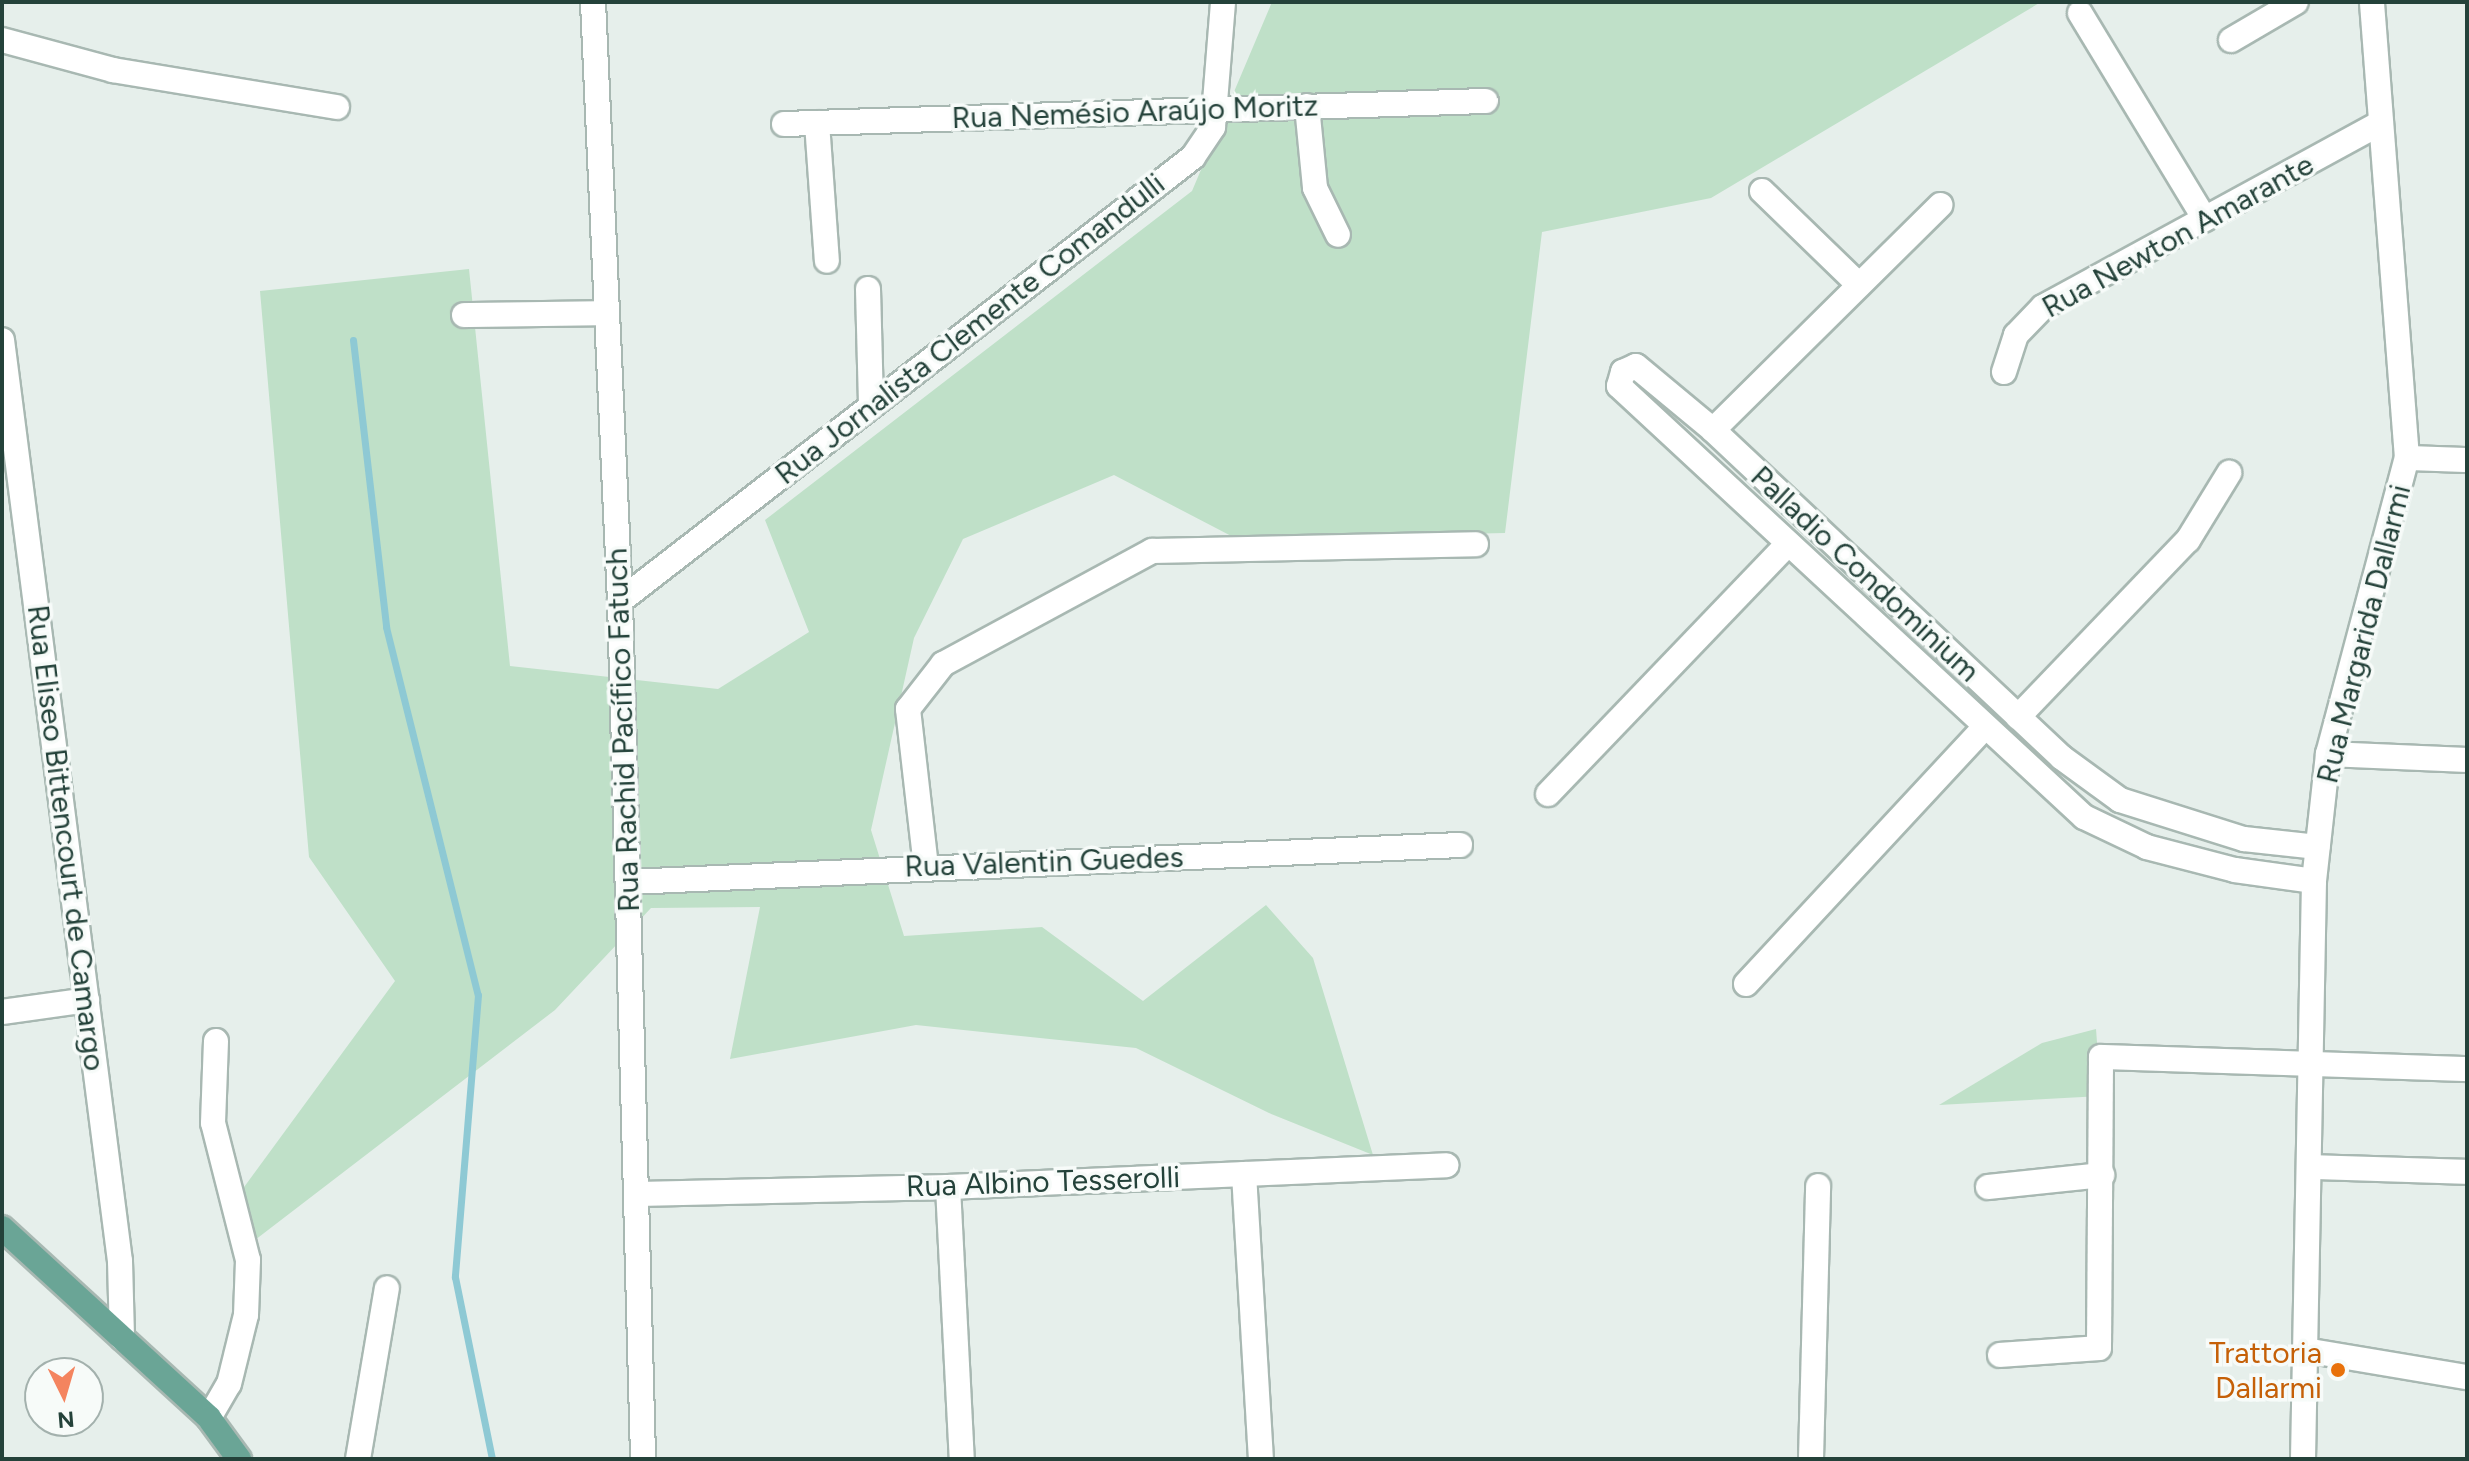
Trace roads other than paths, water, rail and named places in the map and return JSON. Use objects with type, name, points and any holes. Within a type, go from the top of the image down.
[{"type":"main road","points":[[2,1228],[209,1418],[239,1459]]},
{"type":"street","name":"Rua Rachid Pacífico Fatuch","points":[[593,2],[604,313],[620,601],[643,1459]]},
{"type":"street","name":"Rua Jornalista Clemente Comandulli","points":[[620,601],[1193,157],[1213,127],[1223,2]]},
{"type":"street","points":[[2231,40],[2296,2]]},
{"type":"street","name":"Rua Margarida Dallarmi","points":[[2303,1459],[2312,1167],[2314,881],[2328,754],[2407,458],[2378,124],[2372,2]]},
{"type":"street","points":[[2080,13],[2205,219]]},
{"type":"street","points":[[2,40],[113,70],[337,107]]},
{"type":"street","name":"Rua Nemésio Araújo Moritz","points":[[784,124],[1486,101]]},
{"type":"street","points":[[1307,106],[1315,188],[1338,235]]},
{"type":"street","points":[[817,123],[827,261]]},
{"type":"street","name":"Rua Newton Amarante","points":[[2004,372],[2016,335],[2043,307],[2378,124]]},
{"type":"street","points":[[1762,191],[1859,285]]},
{"type":"street","points":[[1713,430],[1940,205]]},
{"type":"street","points":[[868,289],[871,405]]},
{"type":"street","points":[[464,315],[604,313]]},
{"type":"street","name":"Rua Eliseo Bittencourt de Camargo","points":[[2,340],[120,1261],[122,1338]]},
{"type":"street","name":"Palladio Condominium","points":[[2314,881],[2188,858],[2147,847],[2084,817],[1984,728],[1897,641],[1788,544],[1694,451],[1619,386],[1623,372],[1636,366],[1713,430],[2018,717],[2120,800],[2244,839],[2318,847]]},
{"type":"street","points":[[2407,458],[2467,460]]},
{"type":"street","points":[[2018,717],[2188,540],[2229,473]]},
{"type":"street","points":[[926,867],[908,709],[943,664],[1152,551],[1476,544]]},
{"type":"street","name":"Palladio Condominium","points":[[1548,794],[1788,544]]},
{"type":"street","points":[[1897,641],[1915,621]]},
{"type":"street","name":"Palladio Condominium","points":[[1746,984],[1984,728]]},
{"type":"street","points":[[2328,754],[2467,760]]},
{"type":"street","points":[[2188,858],[2196,826]]},
{"type":"street","name":"Rua Valentin Guedes","points":[[629,882],[1460,845]]},
{"type":"street","points":[[2,1012],[87,1000]]},
{"type":"street","points":[[209,1418],[233,1370],[246,1315],[248,1260],[213,1123],[216,1041]]},
{"type":"street","points":[[2000,1355],[2099,1348],[2101,1057],[2467,1069]]},
{"type":"street","name":"Rua Albino Tesserolli","points":[[638,1194],[948,1187],[1447,1165]]},
{"type":"street","points":[[2312,1167],[2467,1172]]},
{"type":"street","points":[[1244,1174],[1261,1459]]},
{"type":"street","points":[[1988,1187],[2102,1175]]},
{"type":"street","points":[[1811,1459],[1818,1186]]},
{"type":"street","points":[[948,1187],[962,1459]]},
{"type":"street","points":[[358,1459],[387,1288]]},
{"type":"street","points":[[2305,1350],[2467,1377]]},
{"type":"waterway","points":[[353,340],[386,627],[478,995],[455,1277],[492,1459]]},
{"type":"place","name":"Trattoria Dallarmi","points":[[2338,1370]]}]
